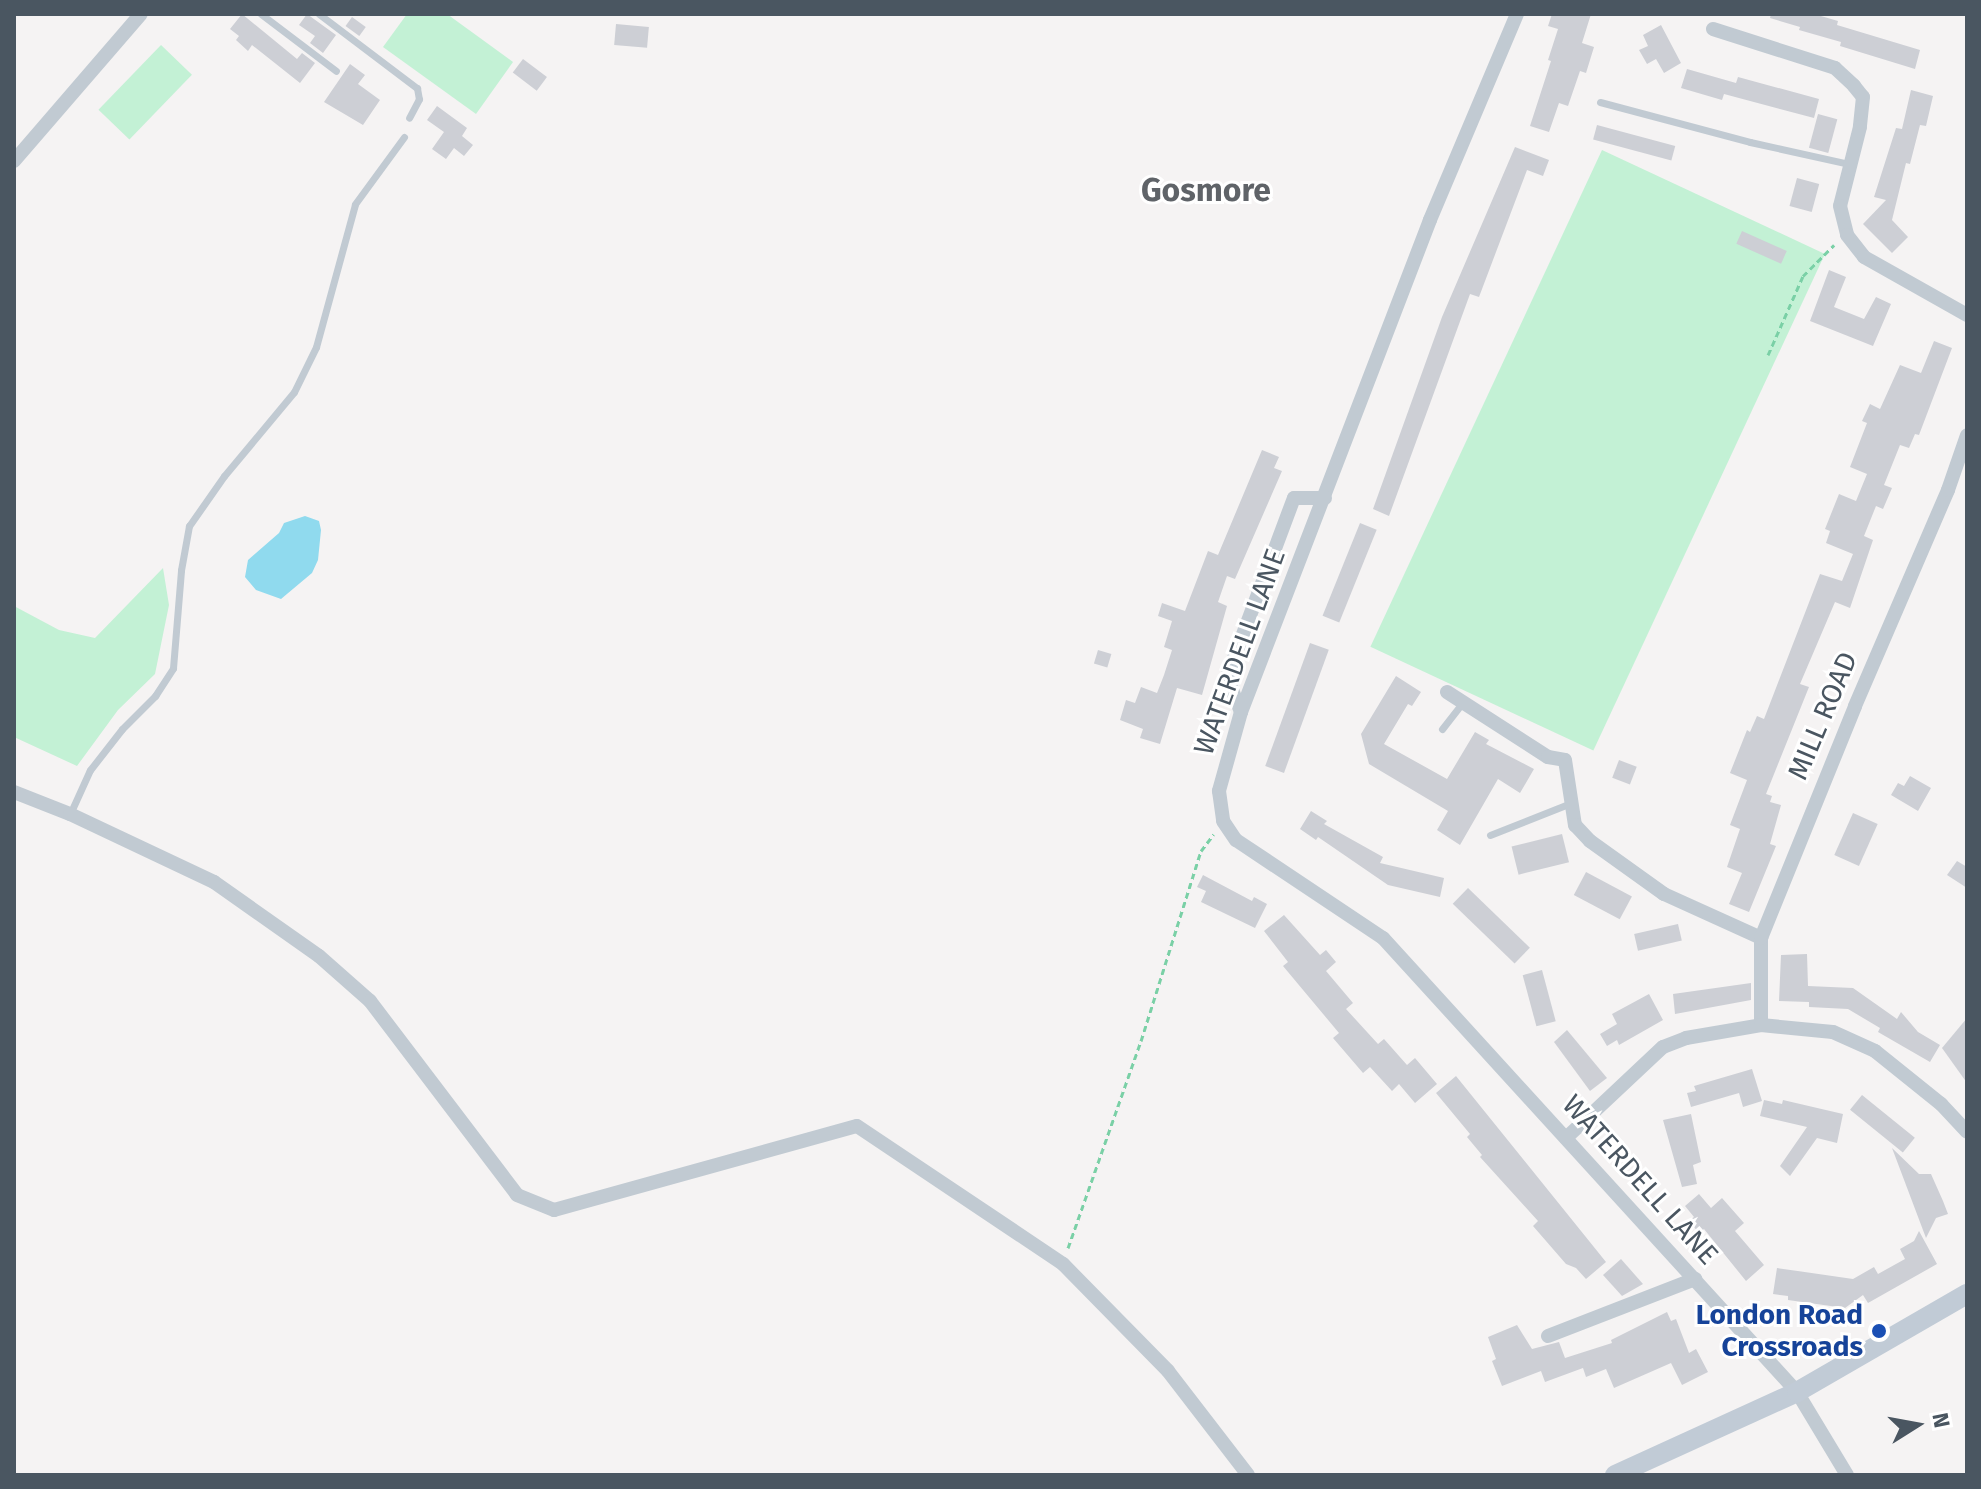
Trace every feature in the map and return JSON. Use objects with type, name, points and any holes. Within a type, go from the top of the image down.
[{"type":"main road","points":[[1615,1475],[1797,1392],[1967,1294]]},
{"type":"street","points":[[14,161],[141,14]]},
{"type":"street","name":"WATERDELL LANE","points":[[1517,14],[1430,220],[1241,712],[1219,791],[1223,821],[1236,840],[1383,938],[1797,1392],[1847,1475]]},
{"type":"street","points":[[1713,29],[1835,68],[1854,86],[1863,97],[1860,127],[1840,206],[1847,235],[1864,257],[1967,315]]},
{"type":"street","name":"MILL ROAD","points":[[1761,1025],[1761,938],[1849,719],[1948,490],[1967,435]]},
{"type":"street","points":[[1241,712],[1227,677],[1294,498],[1325,498]]},
{"type":"street","points":[[1447,692],[1548,757],[1565,760],[1575,825],[1590,841],[1630,866],[1664,894],[1761,938]]},
{"type":"street","points":[[14,792],[70,814],[214,882],[319,956],[370,1001],[517,1195],[554,1210],[857,1126],[1063,1264],[1168,1371],[1248,1475]]},
{"type":"street","points":[[1566,1138],[1663,1047],[1686,1038],[1761,1025],[1833,1032],[1875,1051],[1932,1096],[1967,1132]]},
{"type":"street","points":[[1548,1336],[1695,1279]]},
{"type":"lane","points":[[261,14],[336,71]]},
{"type":"lane","points":[[270,21],[278,14]]},
{"type":"lane","points":[[319,14],[417,88],[419,99],[409,118]]},
{"type":"lane","points":[[1600,102],[1750,142],[1849,164]]},
{"type":"lane","points":[[70,814],[90,770],[122,729],[155,696],[173,668],[181,570],[189,526],[224,476],[294,392],[316,347],[355,204],[404,137]]},
{"type":"lane","points":[[1442,729],[1463,702]]},
{"type":"lane","points":[[1490,835],[1571,803]]},
{"type":"path","points":[[1768,355],[1803,276],[1847,235]]},
{"type":"path","points":[[1063,1264],[1141,1041],[1201,851],[1223,821]]},
{"type":"green space","points":[[407,14],[447,14],[513,62],[476,114],[383,47]]},
{"type":"green space","points":[[161,45],[192,75],[129,140],[98,110]]},
{"type":"green space","points":[[1602,150],[1825,254],[1593,751],[1370,647]]},
{"type":"green space","points":[[163,568],[169,605],[155,674],[118,710],[77,766],[14,737],[14,606],[59,630],[95,638]]},
{"type":"water","points":[[305,516],[319,521],[321,530],[318,560],[312,573],[281,599],[256,590],[245,577],[248,560],[279,533],[284,523]]},
{"type":"building","points":[[242,14],[297,59],[302,53],[315,63],[300,83],[252,45],[248,51],[236,40],[239,36],[230,29]]},
{"type":"building","points":[[307,14],[336,35],[323,53],[310,43],[315,36],[299,25]]},
{"type":"building","points":[[1552,14],[1591,14],[1582,43],[1594,47],[1586,73],[1580,71],[1568,106],[1559,103],[1549,132],[1530,126],[1558,29],[1548,26]]},
{"type":"building","points":[[1771,14],[1814,14],[1838,21],[1837,25],[1920,50],[1915,69],[1840,46],[1841,42],[1770,18]]},
{"type":"building","points":[[352,17],[366,27],[359,36],[346,26]]},
{"type":"building","points":[[616,24],[649,27],[647,48],[614,45]]},
{"type":"building","points":[[1661,25],[1681,63],[1664,73],[1656,59],[1647,64],[1639,50],[1648,46],[1643,35]]},
{"type":"building","points":[[523,59],[547,77],[537,91],[513,73]]},
{"type":"building","points":[[350,64],[365,75],[358,84],[380,100],[363,125],[324,102]]},
{"type":"building","points":[[1687,69],[1736,83],[1738,77],[1819,99],[1814,118],[1724,94],[1722,100],[1681,88]]},
{"type":"building","points":[[1911,90],[1933,96],[1926,126],[1920,125],[1910,164],[1906,163],[1892,220],[1908,237],[1892,253],[1863,224],[1886,200],[1874,197],[1896,128],[1902,129]]},
{"type":"building","points":[[437,106],[467,128],[462,136],[473,145],[464,156],[454,148],[446,159],[432,149],[444,132],[427,120]]},
{"type":"building","points":[[1818,114],[1837,119],[1828,153],[1809,148]]},
{"type":"building","points":[[1597,125],[1675,146],[1671,160],[1593,139]]},
{"type":"building","points":[[1515,147],[1549,160],[1543,176],[1527,170],[1479,297],[1470,294],[1389,516],[1373,509],[1442,317]]},
{"type":"building","points":[[1797,178],[1819,184],[1812,212],[1789,206]]},
{"type":"building","points":[[1742,231],[1787,251],[1781,264],[1736,244]]},
{"type":"building","points":[[1829,270],[1846,277],[1834,307],[1864,319],[1876,297],[1891,304],[1873,346],[1810,321]]},
{"type":"building","points":[[1934,341],[1952,348],[1919,435],[1915,434],[1909,448],[1900,445],[1884,485],[1892,488],[1883,509],[1876,506],[1864,536],[1873,540],[1850,608],[1835,602],[1800,684],[1809,687],[1766,794],[1772,796],[1770,802],[1781,805],[1770,844],[1776,846],[1749,912],[1729,904],[1742,873],[1727,867],[1740,829],[1730,825],[1747,780],[1730,773],[1747,730],[1750,732],[1757,716],[1764,719],[1820,574],[1842,581],[1853,554],[1826,543],[1830,531],[1825,529],[1839,494],[1856,501],[1867,474],[1850,467],[1867,423],[1862,421],[1870,404],[1880,409],[1900,365],[1921,373]]},
{"type":"building","points":[[1262,450],[1279,457],[1274,468],[1282,471],[1235,579],[1227,576],[1218,602],[1227,606],[1202,695],[1177,688],[1160,744],[1140,738],[1143,729],[1120,720],[1126,700],[1135,703],[1141,687],[1157,693],[1164,675],[1172,650],[1164,647],[1172,621],[1158,616],[1162,603],[1185,611],[1208,551],[1218,555]]},
{"type":"building","points":[[1360,523],[1377,530],[1339,622],[1323,616]]},
{"type":"building","points":[[1310,643],[1329,650],[1284,773],[1265,766]]},
{"type":"building","points":[[1098,650],[1111,654],[1107,667],[1094,663]]},
{"type":"building","points":[[1396,676],[1421,692],[1412,706],[1408,704],[1384,744],[1447,779],[1475,732],[1489,740],[1486,744],[1534,769],[1520,793],[1498,779],[1460,845],[1437,830],[1448,811],[1369,764],[1361,734]]},
{"type":"building","points":[[1619,760],[1637,767],[1630,785],[1612,778]]},
{"type":"building","points":[[1910,776],[1931,788],[1918,811],[1891,795],[1898,783],[1904,786]]},
{"type":"building","points":[[1311,811],[1327,821],[1324,824],[1383,857],[1380,863],[1444,878],[1440,897],[1388,885],[1318,837],[1316,840],[1300,829]]},
{"type":"building","points":[[1853,813],[1878,824],[1859,866],[1834,855]]},
{"type":"building","points":[[1562,834],[1569,862],[1519,875],[1512,847]]},
{"type":"building","points":[[1957,861],[1967,867],[1967,888],[1947,875]]},
{"type":"building","points":[[1586,872],[1632,896],[1620,919],[1574,895]]},
{"type":"building","points":[[1203,875],[1252,901],[1254,897],[1267,904],[1255,928],[1201,902],[1206,891],[1197,887]]},
{"type":"building","points":[[1468,888],[1530,948],[1515,964],[1453,904]]},
{"type":"building","points":[[1284,915],[1320,955],[1326,950],[1336,962],[1326,971],[1353,1003],[1346,1009],[1378,1044],[1384,1039],[1407,1065],[1415,1058],[1437,1084],[1415,1103],[1399,1084],[1392,1091],[1370,1067],[1363,1073],[1333,1038],[1339,1033],[1283,966],[1288,962],[1264,931]]},
{"type":"building","points":[[1678,924],[1682,941],[1638,951],[1634,934]]},
{"type":"building","points":[[1807,954],[1808,986],[1853,988],[1897,1019],[1901,1012],[1918,1032],[1940,1045],[1930,1062],[1878,1032],[1880,1028],[1848,1009],[1809,1007],[1809,1002],[1779,1001],[1781,955]]},
{"type":"building","points":[[1542,970],[1556,1021],[1536,1026],[1523,975]]},
{"type":"building","points":[[1751,983],[1751,1000],[1675,1014],[1673,994]]},
{"type":"building","points":[[1649,994],[1663,1020],[1619,1045],[1617,1040],[1607,1046],[1600,1034],[1617,1024],[1612,1014]]},
{"type":"building","points":[[1967,1018],[1967,1083],[1942,1048]]},
{"type":"building","points":[[1567,1030],[1607,1078],[1590,1091],[1554,1042]]},
{"type":"building","points":[[1752,1069],[1762,1101],[1743,1107],[1739,1093],[1691,1107],[1687,1093],[1696,1091],[1694,1086]]},
{"type":"building","points":[[1456,1076],[1606,1262],[1586,1279],[1576,1268],[1566,1264],[1533,1226],[1538,1221],[1480,1157],[1482,1155],[1467,1137],[1470,1134],[1436,1093]]},
{"type":"building","points":[[1862,1095],[1915,1138],[1903,1153],[1850,1110]]},
{"type":"building","points":[[1764,1100],[1782,1104],[1783,1100],[1843,1114],[1837,1143],[1817,1138],[1790,1176],[1780,1166],[1807,1127],[1760,1116]]},
{"type":"building","points":[[1691,1114],[1701,1162],[1693,1165],[1697,1184],[1682,1187],[1663,1120]]},
{"type":"building","points":[[1892,1148],[1919,1174],[1931,1174],[1948,1214],[1936,1218],[1926,1238]]},
{"type":"building","points":[[1699,1194],[1711,1208],[1722,1198],[1744,1223],[1735,1231],[1764,1265],[1746,1281],[1704,1229],[1699,1233],[1689,1221],[1694,1217],[1685,1206]]},
{"type":"building","points":[[1919,1231],[1937,1264],[1868,1303],[1863,1295],[1845,1308],[1788,1300],[1788,1296],[1773,1294],[1777,1268],[1853,1279],[1874,1267],[1878,1274],[1905,1259],[1900,1249],[1914,1241]]},
{"type":"building","points":[[1621,1259],[1643,1284],[1622,1296],[1603,1275]]},
{"type":"building","points":[[1667,1312],[1671,1321],[1676,1319],[1689,1353],[1696,1349],[1708,1372],[1682,1385],[1671,1363],[1614,1388],[1606,1369],[1586,1377],[1583,1368],[1545,1382],[1541,1371],[1502,1386],[1492,1361],[1496,1359],[1488,1337],[1517,1325],[1532,1349],[1559,1342],[1565,1358],[1612,1343],[1611,1340]]},
{"type":"place","name":"London Road Crossroads","points":[[1879,1331]]},
{"type":"district","name":"Gosmore","points":[[1206,190]]}]
